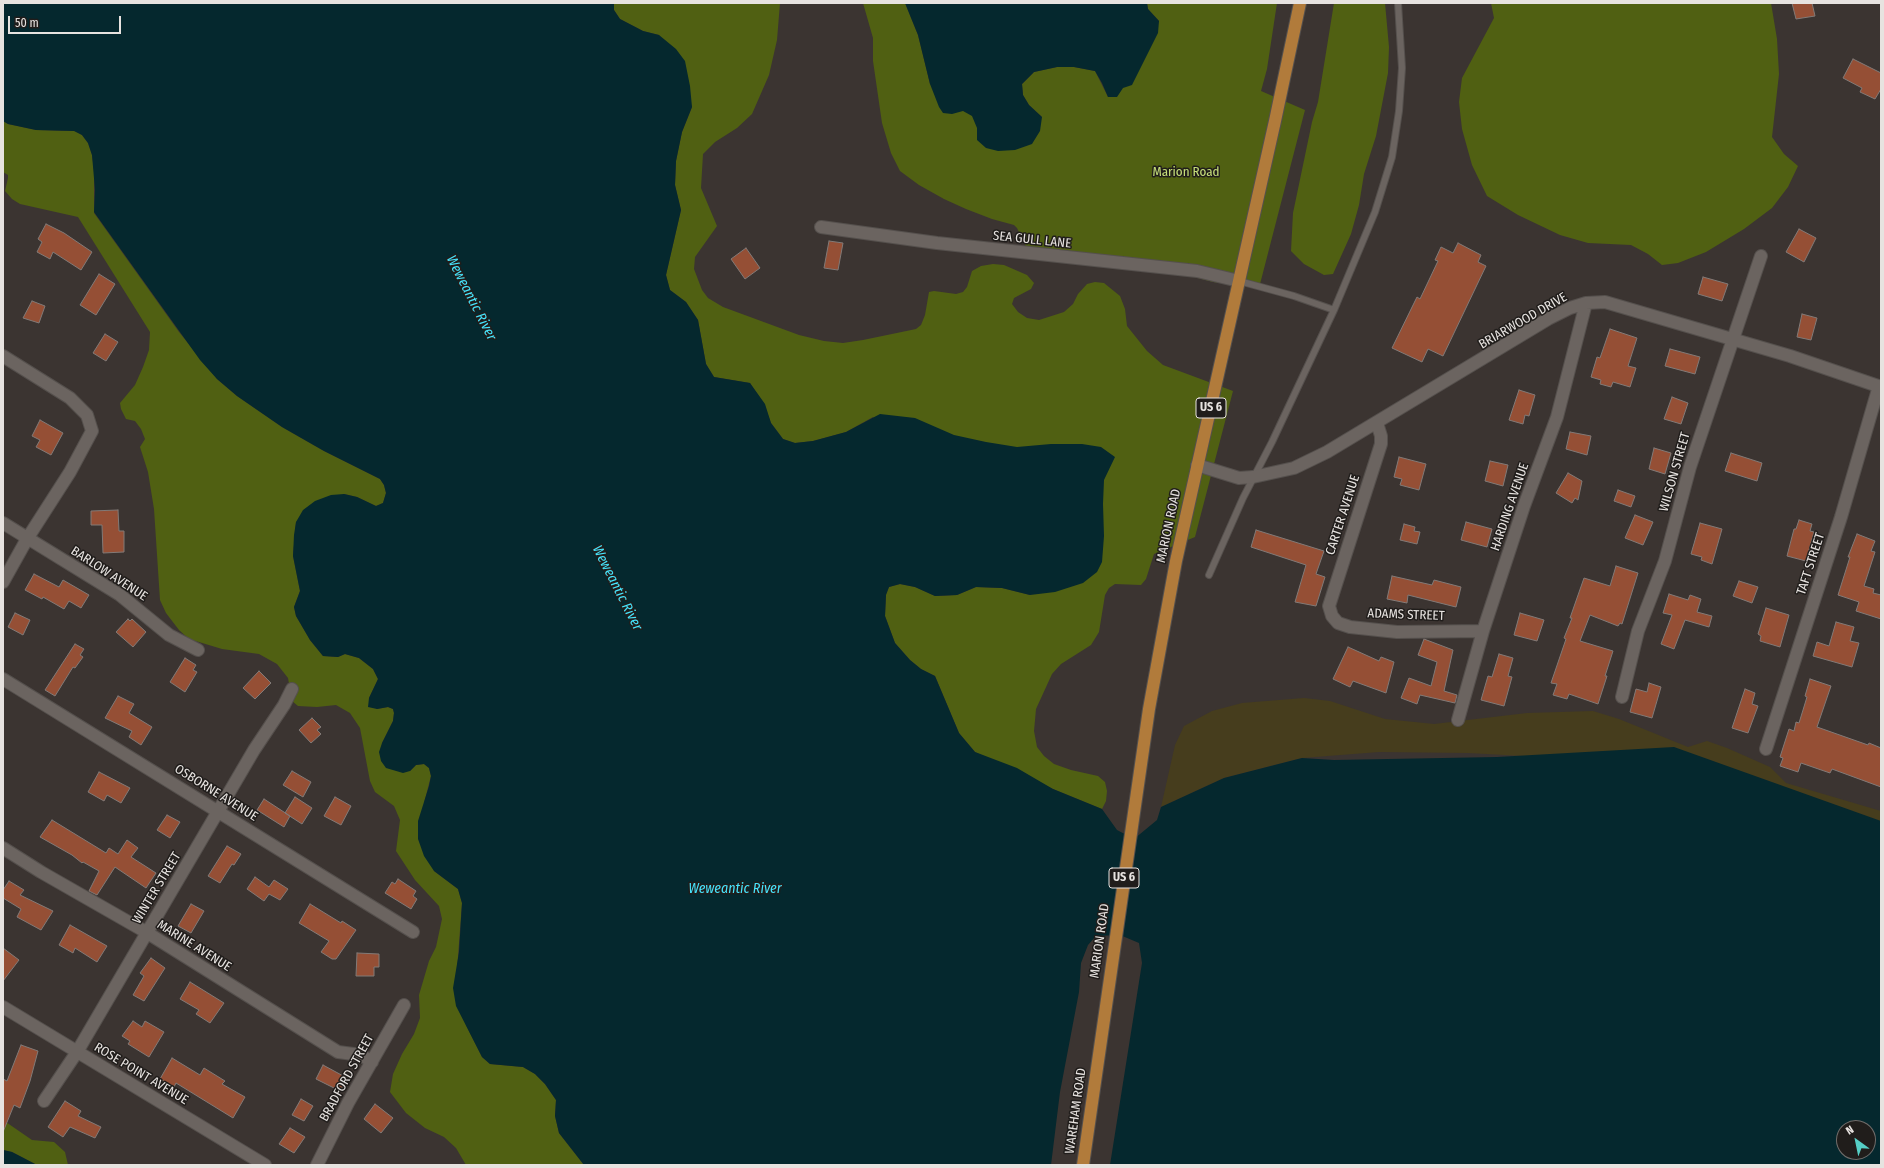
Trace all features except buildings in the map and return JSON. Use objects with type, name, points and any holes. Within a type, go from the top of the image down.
[{"type":"main road","name":"MARION ROAD","points":[[1097,1061],[1149,709],[1166,615],[1197,465],[1300,3]]},
{"type":"main road","name":"WAREHAM ROAD","points":[[1083,1165],[1097,1061]]},
{"type":"street","name":"SEA GULL LANE","points":[[821,227],[945,244],[1197,271],[1239,280]]},
{"type":"street","name":"WILSON STREET","points":[[1622,697],[1638,631],[1665,561],[1690,467],[1761,256]]},
{"type":"street","name":"BRIARWOOD DRIVE","points":[[1197,465],[1239,478],[1274,474],[1299,466],[1327,452],[1377,423],[1548,319],[1570,308],[1586,303],[1605,302],[1790,356],[1880,386]]},
{"type":"street","name":"HARDING AVENUE","points":[[1458,720],[1483,631],[1524,506],[1556,417],[1586,303]]},
{"type":"street","points":[[3,356],[70,398],[87,415],[92,431],[70,472],[27,539],[3,582]]},
{"type":"street","name":"TAFT STREET","points":[[1766,749],[1841,516],[1880,386]]},
{"type":"street","name":"CARTER AVENUE","points":[[1332,616],[1329,606],[1381,444],[1381,436],[1377,423]]},
{"type":"street","name":"BARLOW AVENUE","points":[[3,523],[120,595],[169,635],[198,650]]},
{"type":"street","name":"ADAMS STREET","points":[[1332,616],[1338,623],[1350,627],[1397,632],[1483,631]]},
{"type":"street","name":"OSBORNE AVENUE","points":[[3,679],[413,932]]},
{"type":"street","name":"WINTER STREET","points":[[44,1101],[77,1052],[146,932],[219,812],[254,750],[284,705],[292,689]]},
{"type":"street","name":"MARINE AVENUE","points":[[3,848],[41,872],[146,932],[338,1052],[361,1056],[372,1062]]},
{"type":"street","name":"BRADFORD STREET","points":[[317,1165],[404,1005]]},
{"type":"street","name":"ROSE POINT AVENUE","points":[[3,1007],[265,1165]]},
{"type":"lane","points":[[1209,575],[1334,310],[1375,212],[1392,157],[1399,111],[1402,68],[1398,3]]},
{"type":"lane","points":[[1239,280],[1294,296],[1334,310]]},
{"type":"green space","points":[[614,3],[780,3],[777,40],[769,75],[752,114],[737,128],[715,142],[703,154],[701,188],[717,226],[695,257],[694,269],[702,290],[708,298],[723,307],[799,335],[824,341],[843,343],[916,329],[921,325],[925,315],[929,292],[934,291],[956,294],[963,292],[967,287],[972,271],[981,266],[993,264],[1004,265],[1027,275],[1034,283],[1031,289],[1014,298],[1012,304],[1018,312],[1027,318],[1039,320],[1064,312],[1073,304],[1078,294],[1087,284],[1095,282],[1104,283],[1120,296],[1125,309],[1127,326],[1147,351],[1163,365],[1233,391],[1195,537],[1154,554],[1146,579],[1141,585],[1115,584],[1109,588],[1105,595],[1099,632],[1091,645],[1061,664],[1052,674],[1036,709],[1034,731],[1037,747],[1044,756],[1054,764],[1071,770],[1098,776],[1105,782],[1107,791],[1106,801],[1102,809],[1053,789],[975,752],[959,733],[935,676],[921,669],[910,660],[895,643],[885,616],[886,594],[889,587],[900,584],[915,587],[935,596],[957,595],[976,587],[1002,588],[1030,595],[873,417],[846,432],[813,441],[795,443],[783,439],[771,423],[764,404],[750,383],[714,377],[706,364],[698,320],[686,302],[670,290],[666,275],[681,210],[675,185],[676,161],[682,132],[692,107],[659,35],[643,31],[620,19],[614,10]]},
{"type":"green space","name":"Marion Road","points":[[863,3],[905,3],[918,35],[930,84],[971,105],[1042,117],[1029,105],[1023,95],[1022,84],[1034,72],[1057,67],[1074,67],[1095,71],[1108,97],[1117,96],[1159,21],[1148,9],[1147,3],[1277,3],[1267,69],[1261,91],[1305,110],[1259,288],[1213,282],[1168,270],[1105,260],[1067,251],[1065,255],[1030,255],[1017,228],[1014,225],[992,219],[966,209],[919,185],[900,171],[891,153],[882,123],[873,61],[873,38]]},
{"type":"green space","points":[[1334,3],[1385,3],[1389,47],[1388,73],[1376,136],[1364,174],[1359,205],[1351,234],[1333,274],[1324,275],[1304,264],[1291,251],[1293,213],[1312,122],[1318,102]]},
{"type":"green space","points":[[1491,3],[1771,3],[1777,39],[1779,74],[1772,137],[1784,154],[1798,166],[1788,187],[1772,208],[1744,229],[1706,252],[1678,263],[1662,265],[1648,254],[1631,245],[1588,243],[1560,235],[1518,215],[1487,196],[1472,165],[1462,129],[1459,102],[1462,78],[1494,18]]},
{"type":"green space","points":[[3,121],[8,124],[36,130],[75,131],[82,135],[88,143],[92,155],[94,169],[94,213],[179,332],[217,379],[237,396],[282,427],[324,451],[380,479],[384,485],[386,493],[383,503],[376,506],[357,497],[344,494],[296,522],[293,556],[300,591],[294,607],[296,616],[310,640],[323,656],[338,657],[345,654],[359,658],[373,669],[378,679],[369,698],[377,709],[388,707],[393,709],[394,713],[393,721],[382,743],[410,771],[416,765],[424,764],[429,768],[431,776],[424,803],[434,871],[458,889],[462,903],[457,970],[466,1025],[482,1057],[490,1064],[523,1067],[535,1074],[545,1084],[556,1100],[555,1116],[559,1133],[584,1165],[466,1165],[456,1148],[444,1137],[425,1128],[406,1113],[390,1092],[393,1074],[402,1054],[414,1034],[420,1018],[419,995],[429,961],[436,947],[442,919],[439,906],[415,880],[396,851],[400,820],[394,806],[375,792],[370,781],[360,728],[350,713],[336,705],[317,707],[298,706],[292,701],[288,678],[277,664],[259,654],[222,649],[189,639],[179,630],[166,613],[160,600],[154,509],[148,472],[140,447],[145,439],[141,429],[135,421],[126,419],[120,403],[135,385],[143,367],[149,350],[150,332],[78,217],[20,204],[12,199],[5,191],[8,175],[3,172]]},
{"type":"green space","points":[[3,1120],[32,1140],[54,1142],[65,1152],[68,1165],[37,1165],[12,1152],[3,1150]]},
{"type":"sand","points":[[1304,698],[1330,701],[1385,719],[1434,724],[1527,713],[1593,711],[1619,719],[1688,747],[1707,741],[1770,767],[1786,783],[1881,811],[1881,849],[1542,757],[1468,753],[1379,752],[1302,758],[1224,778],[1161,807],[1175,745],[1184,726],[1212,711],[1242,703]]},
{"type":"water","name":"Weweantic River","points":[[3,3],[614,3],[614,10],[620,19],[643,31],[659,35],[676,49],[685,61],[692,107],[682,132],[676,161],[675,185],[681,210],[666,275],[670,290],[686,302],[698,320],[706,364],[714,377],[750,383],[765,404],[771,423],[783,439],[795,443],[813,441],[846,432],[880,414],[915,418],[954,435],[986,442],[1017,447],[1051,444],[1082,444],[1101,447],[1115,457],[1104,480],[1104,536],[1102,562],[1097,572],[1083,583],[1055,592],[1030,595],[1002,588],[976,587],[957,595],[935,596],[915,587],[900,584],[889,587],[886,595],[885,616],[895,643],[910,660],[921,669],[935,676],[959,733],[975,752],[1017,768],[1053,789],[1102,809],[1117,830],[1134,839],[1157,820],[1161,807],[1224,778],[1302,758],[1334,760],[1497,757],[1674,747],[1881,821],[1881,1165],[1110,1165],[1142,963],[1139,943],[1120,935],[1096,936],[1088,945],[1081,963],[1079,992],[1060,1092],[1051,1165],[584,1165],[559,1133],[555,1116],[556,1100],[545,1084],[535,1074],[523,1067],[490,1064],[482,1057],[456,1006],[453,988],[459,952],[462,903],[458,889],[434,871],[424,856],[418,839],[418,821],[431,776],[429,768],[424,764],[416,765],[410,771],[403,773],[386,768],[381,761],[379,752],[393,721],[394,713],[393,709],[388,707],[377,709],[368,707],[369,698],[378,679],[373,669],[359,658],[345,654],[338,657],[323,656],[310,640],[296,616],[294,607],[300,591],[293,556],[294,535],[296,522],[303,510],[315,501],[331,495],[344,494],[357,497],[376,506],[383,503],[386,493],[384,485],[380,479],[324,451],[282,427],[237,396],[217,379],[200,360],[94,212],[95,190],[92,155],[88,143],[82,135],[74,131],[36,130],[8,124],[3,121]]},
{"type":"water","points":[[905,3],[1147,3],[1148,9],[1159,21],[1158,33],[1132,85],[1123,88],[1117,97],[1108,97],[1095,71],[1074,67],[1057,67],[1034,72],[1022,84],[1023,95],[1029,105],[1042,117],[1040,131],[1032,144],[1015,150],[998,151],[986,148],[977,140],[977,128],[972,116],[963,111],[952,114],[943,113],[939,107],[930,84],[918,35]]},
{"type":"water","points":[[3,1150],[12,1152],[37,1165],[3,1165]]}]
